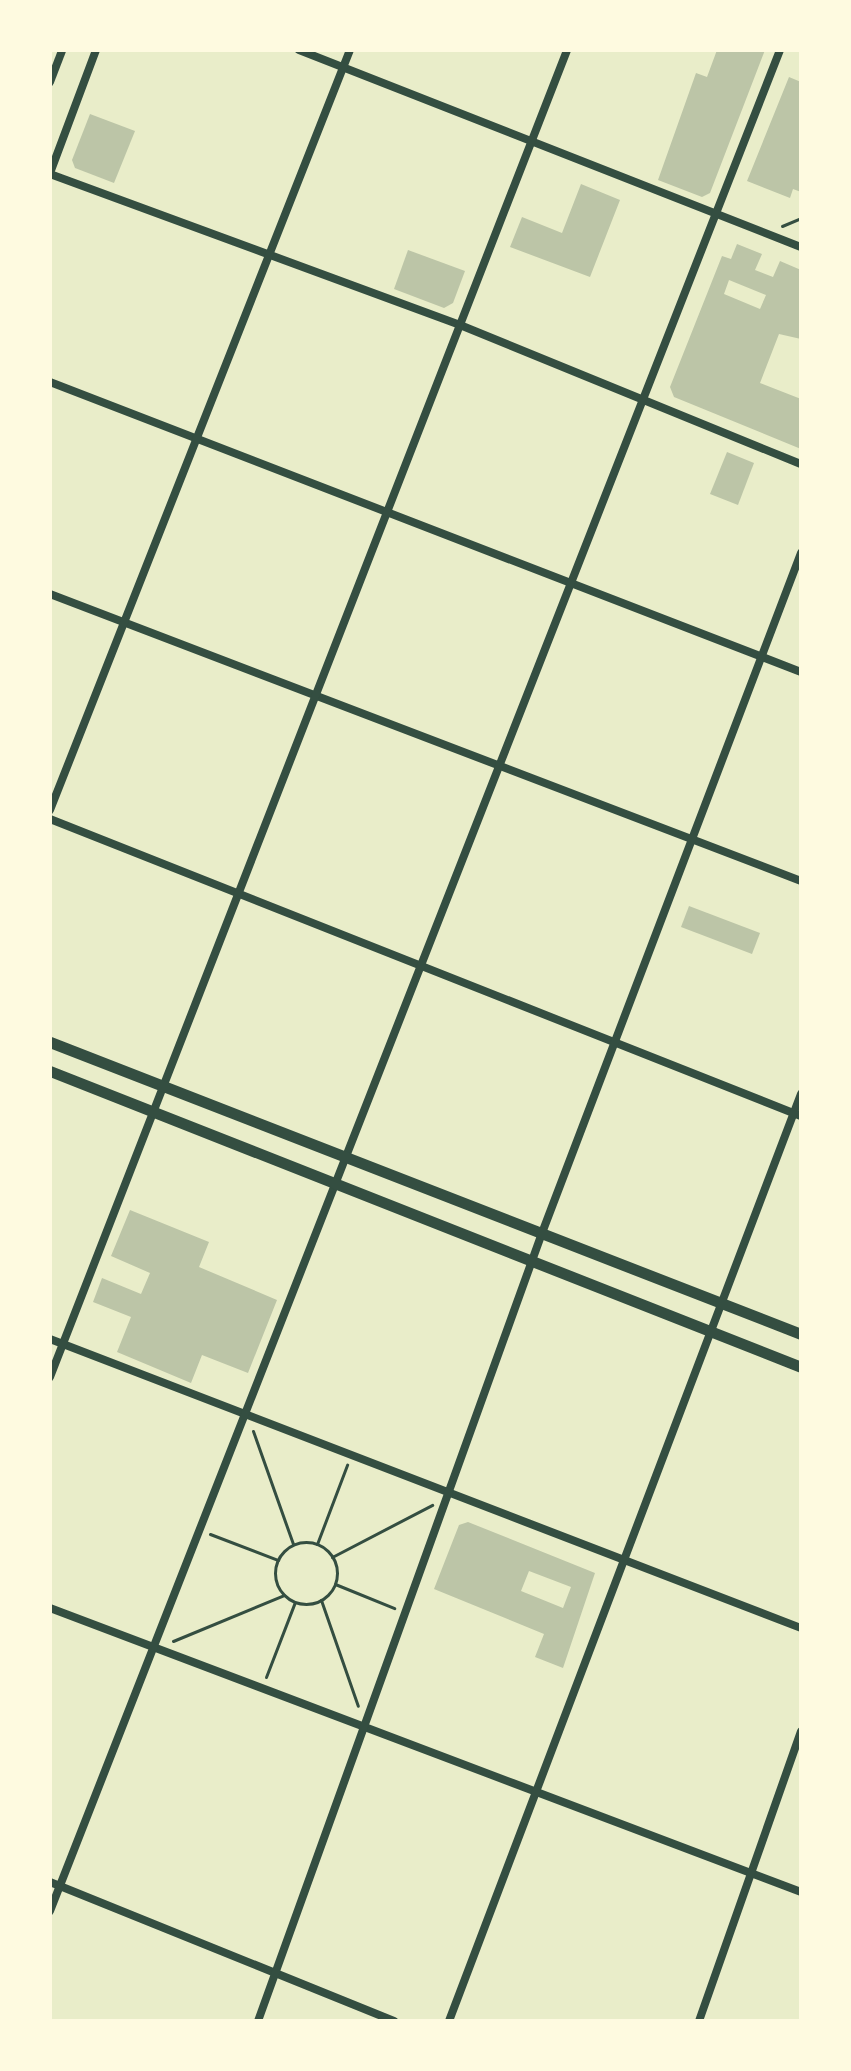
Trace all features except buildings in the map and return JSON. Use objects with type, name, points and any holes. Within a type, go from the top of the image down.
[{"type":"main road","points":[[50,1042],[164,1089],[801,1334]]},
{"type":"main road","points":[[50,1071],[801,1367]]},
{"type":"street","points":[[50,82],[62,50]]},
{"type":"street","points":[[96,50],[50,173],[460,325],[641,402],[801,464]]},
{"type":"street","points":[[299,50],[801,247]]},
{"type":"street","points":[[50,810],[350,50]]},
{"type":"street","points":[[50,1377],[567,50]]},
{"type":"street","points":[[50,1911],[152,1650],[248,1418],[419,966],[780,50]]},
{"type":"street","points":[[50,382],[573,580],[801,672]]},
{"type":"street","points":[[258,2021],[452,1495],[542,1233],[801,553]]},
{"type":"street","points":[[50,594],[500,763],[801,881]]},
{"type":"street","points":[[50,819],[797,1114]]},
{"type":"street","points":[[449,2021],[534,1790],[797,1114],[801,1094]]},
{"type":"street","points":[[50,1339],[248,1418],[801,1628]]},
{"type":"street","points":[[50,1608],[152,1650],[801,1892]]},
{"type":"street","points":[[699,2021],[801,1731]]},
{"type":"street","points":[[50,1882],[394,2021]]},
{"type":"path","points":[[777,228],[801,218]]},
{"type":"path","points":[[248,1418],[293,1544]]},
{"type":"path","points":[[317,1544],[350,1456]]},
{"type":"path","points":[[332,1557],[452,1495]]},
{"type":"path","points":[[201,1530],[278,1560]]},
{"type":"path","points":[[293,1544],[317,1544],[332,1557],[335,1584],[321,1600],[295,1602],[284,1595],[278,1560],[293,1544]]},
{"type":"path","points":[[335,1584],[408,1613]]},
{"type":"path","points":[[152,1650],[284,1595]]},
{"type":"path","points":[[321,1600],[365,1727]]},
{"type":"path","points":[[262,1690],[295,1602]]}]
